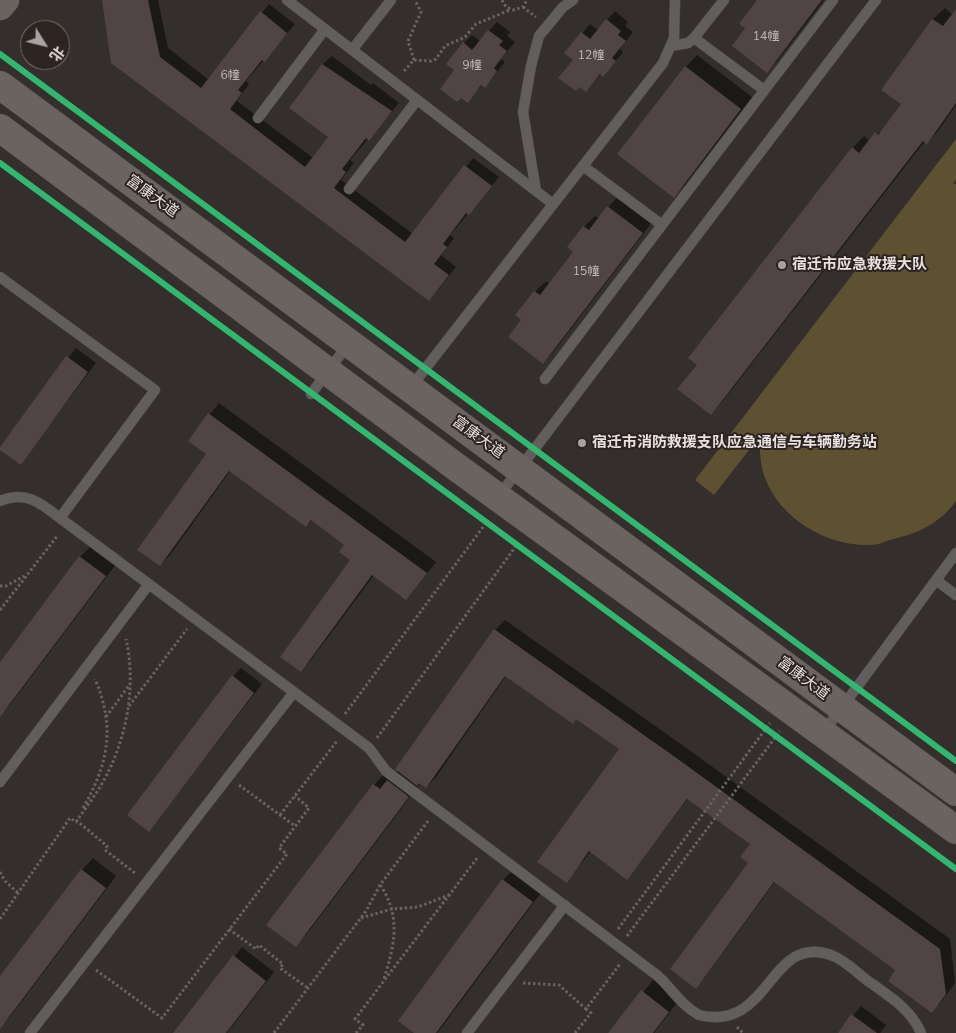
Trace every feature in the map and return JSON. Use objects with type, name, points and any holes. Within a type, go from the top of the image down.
[{"type":"street","points":[[0,6],[5,0]]},
{"type":"street","name":"富康大道","points":[[0,85],[956,792]]},
{"type":"street","name":"富康大道","points":[[0,128],[498,497],[956,830]]},
{"type":"lane","points":[[287,0],[553,204]]},
{"type":"lane","points":[[352,50],[391,0]]},
{"type":"lane","points":[[536,191],[523,112],[531,66],[540,36],[563,6],[573,0]]},
{"type":"lane","points":[[410,388],[663,63],[674,38],[675,0]]},
{"type":"lane","points":[[671,46],[688,43],[694,38],[724,0]]},
{"type":"lane","points":[[545,380],[833,0]]},
{"type":"lane","points":[[498,497],[876,0]]},
{"type":"lane","points":[[258,118],[325,29]]},
{"type":"lane","points":[[694,38],[764,90]]},
{"type":"lane","points":[[349,190],[417,100]]},
{"type":"lane","points":[[583,166],[662,225]]},
{"type":"lane","points":[[0,277],[155,390],[64,520]]},
{"type":"lane","points":[[311,394],[349,342]]},
{"type":"lane","points":[[0,489],[5,499],[23,496],[38,501],[369,748],[386,771],[658,976],[684,1004],[697,1014],[708,1020],[721,1022],[738,1021],[751,1014],[789,964],[804,954],[818,953],[830,955],[842,961],[905,1009],[915,1020],[921,1033]]},
{"type":"lane","points":[[823,733],[956,553]]},
{"type":"lane","points":[[936,580],[956,595]]},
{"type":"lane","points":[[0,782],[149,584]]},
{"type":"lane","points":[[30,1033],[294,692]]},
{"type":"lane","points":[[467,1033],[565,905]]},
{"type":"path","points":[[414,60],[408,41],[421,12],[415,0]]},
{"type":"path","points":[[502,0],[510,10]]},
{"type":"path","points":[[414,60],[431,61],[436,59],[445,46],[465,37],[476,24],[510,10],[523,7],[527,0]]},
{"type":"path","points":[[396,84],[414,60]]},
{"type":"path","points":[[478,518],[494,529]]},
{"type":"path","points":[[0,610],[27,575],[64,520]]},
{"type":"path","points":[[280,816],[486,523]]},
{"type":"path","points":[[509,540],[524,552]]},
{"type":"path","points":[[369,748],[516,546]]},
{"type":"path","points":[[0,587],[6,586],[27,575]]},
{"type":"path","points":[[128,707],[195,618]]},
{"type":"path","points":[[76,822],[100,787],[121,739],[131,684],[128,651],[122,621]]},
{"type":"path","points":[[76,822],[98,781],[104,761],[107,737],[102,695],[89,665]]},
{"type":"path","points":[[106,717],[131,684]]},
{"type":"path","points":[[610,939],[765,729],[788,708]]},
{"type":"path","points":[[620,947],[776,737],[788,708]]},
{"type":"path","points":[[757,723],[784,742]]},
{"type":"path","points":[[228,777],[295,826]]},
{"type":"path","points":[[85,962],[162,1018],[287,854],[279,848],[309,808],[295,796]]},
{"type":"path","points":[[274,1033],[360,919],[380,885],[437,809]]},
{"type":"path","points":[[0,919],[70,818],[107,846],[104,850],[147,882]]},
{"type":"path","points":[[356,1033],[363,1025],[355,1019],[481,853]]},
{"type":"path","points":[[0,872],[4,881],[18,893]]},
{"type":"path","points":[[380,885],[394,914],[394,941],[384,982]]},
{"type":"path","points":[[360,919],[392,909],[418,907],[449,894]]},
{"type":"path","points":[[229,929],[256,949],[259,945],[283,964],[280,968],[308,988]]},
{"type":"path","points":[[586,1009],[628,954]]},
{"type":"path","points":[[510,977],[525,983],[560,985],[591,1013],[575,1033]]},
{"type":"shaded area","points":[[956,139],[956,180],[953,184],[956,184],[956,501],[936,521],[912,534],[874,545],[838,541],[808,528],[794,518],[772,493],[761,463],[759,437],[714,495],[695,480]]},
{"type":"building","points":[[102,0],[148,0],[160,57],[201,88],[260,11],[287,33],[265,62],[262,60],[238,90],[242,93],[230,109],[305,167],[328,137],[289,108],[322,64],[392,111],[369,141],[366,138],[342,169],[346,172],[334,188],[405,242],[464,165],[492,186],[469,215],[466,213],[443,244],[447,247],[434,264],[449,275],[429,301],[111,63]]},
{"type":"building","points":[[757,0],[822,0],[767,73],[732,46],[745,28],[739,24]]},
{"type":"building","points":[[956,9],[956,103],[927,144],[923,141],[711,415],[677,389],[697,365],[688,358],[852,147],[859,153],[875,132],[878,135],[901,104],[881,90],[932,19],[943,26]]},
{"type":"building","points":[[606,19],[621,31],[618,35],[626,41],[612,58],[616,61],[603,77],[600,74],[586,92],[579,87],[576,91],[558,78],[573,60],[564,53],[581,32],[590,39]]},
{"type":"building","points":[[488,30],[503,41],[499,45],[507,51],[494,68],[497,71],[485,88],[481,85],[468,103],[461,98],[457,102],[440,89],[454,70],[446,64],[463,42],[472,50]]},
{"type":"building","points":[[685,66],[741,109],[674,198],[617,154]]},
{"type":"building","points":[[607,206],[643,233],[543,364],[508,337],[521,320],[515,315],[534,291],[540,295],[573,252],[567,247],[583,226],[589,230]]},
{"type":"building","points":[[66,356],[88,372],[21,465],[0,450],[0,447]]},
{"type":"building","points":[[208,413],[427,573],[406,600],[372,575],[301,672],[280,657],[350,560],[339,552],[344,545],[311,520],[306,527],[229,471],[160,566],[137,550],[206,454],[188,441]]},
{"type":"building","points":[[79,556],[106,576],[0,717],[0,662]]},
{"type":"building","points":[[494,629],[675,757],[940,949],[946,994],[932,1013],[888,981],[895,970],[774,882],[696,989],[670,969],[748,863],[740,857],[750,844],[687,799],[627,880],[589,851],[567,883],[537,862],[619,749],[576,719],[573,724],[505,676],[426,788],[419,783],[417,786],[395,769]]},
{"type":"building","points":[[232,675],[254,693],[149,832],[127,815]]},
{"type":"building","points":[[387,780],[409,797],[296,947],[266,925],[373,784],[380,789]]},
{"type":"building","points":[[81,869],[106,888],[0,1029],[0,976]]},
{"type":"building","points":[[502,879],[533,902],[436,1033],[414,1033],[398,1021]]},
{"type":"building","points":[[233,955],[266,981],[226,1033],[173,1033]]},
{"type":"building","points":[[641,990],[669,1012],[653,1033],[608,1033]]},
{"type":"building","points":[[851,1014],[877,1033],[838,1033]]},
{"type":"cycle path","points":[[0,54],[956,761]]},
{"type":"cycle path","points":[[0,163],[956,869]]},
{"type":"place","name":"宿迁市应急救援大队","points":[[782,265]]},
{"type":"place","name":"宿迁市消防救援支队应急通信与车辆勤务站","points":[[582,443]]}]
